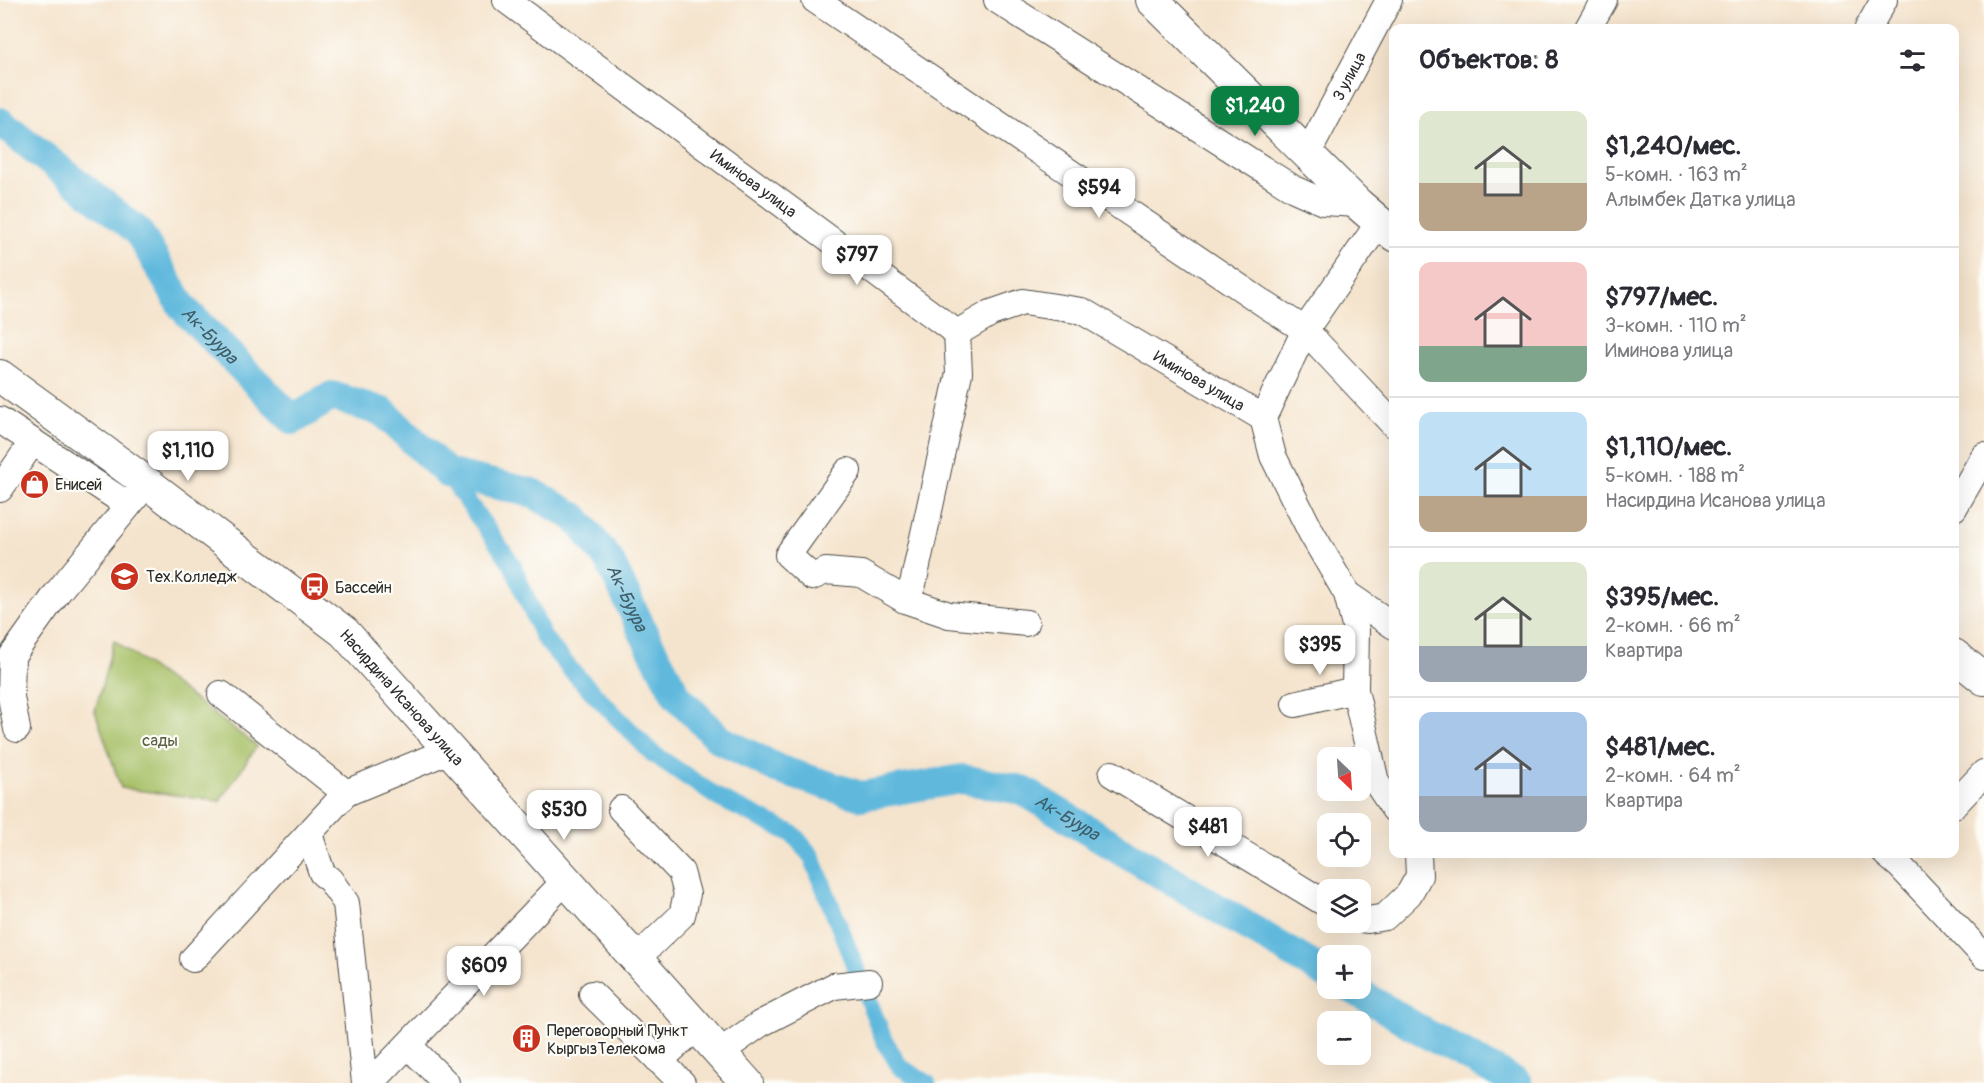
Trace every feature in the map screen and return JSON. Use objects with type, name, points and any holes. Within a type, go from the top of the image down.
[{"type":"main road","points":[[1152,0],[1377,220]]},
{"type":"main road","name":"Насирдина Исанова улица","points":[[0,376],[138,494],[344,632],[747,1083]]},
{"type":"main road","points":[[1959,660],[1984,678]]},
{"type":"street","name":"Иминова улица","points":[[506,0],[957,333],[991,313],[1023,303],[1082,311],[1263,418]]},
{"type":"street","points":[[815,0],[1305,330],[1389,420]]},
{"type":"street","points":[[997,0],[1294,189],[1323,202],[1377,220],[1305,330],[1263,418],[1272,456],[1312,534],[1347,594],[1356,630],[1354,690],[1376,782],[1389,802]]},
{"type":"street","name":"3 улица","points":[[1308,153],[1389,0]]},
{"type":"street","points":[[1590,24],[1604,0]]},
{"type":"street","points":[[1870,24],[1884,0]]},
{"type":"street","points":[[905,600],[913,584],[958,373],[957,333]]},
{"type":"street","points":[[0,420],[32,443],[138,494],[6,652],[17,729]]},
{"type":"street","points":[[0,489],[32,443]]},
{"type":"street","points":[[1959,499],[1984,456]]},
{"type":"street","points":[[848,471],[788,555],[812,577],[826,570],[861,573],[905,600],[949,615],[1026,623]]},
{"type":"street","points":[[1347,594],[1389,623]]},
{"type":"street","points":[[1295,704],[1354,690]]},
{"type":"street","points":[[221,694],[346,793]]},
{"type":"street","points":[[193,959],[346,793],[450,750]]},
{"type":"street","points":[[1959,800],[1984,773]]},
{"type":"street","points":[[1112,774],[1317,898]]},
{"type":"street","points":[[621,809],[681,872],[687,894],[682,915],[636,959]]},
{"type":"street","points":[[309,834],[321,873],[330,880],[346,903],[365,1083]]},
{"type":"street","points":[[1371,919],[1385,917],[1409,894],[1419,876],[1418,858]]},
{"type":"street","points":[[1899,858],[1984,956]]},
{"type":"street","points":[[371,1083],[566,880]]},
{"type":"street","points":[[720,1052],[760,1024],[834,986],[869,982]]},
{"type":"street","points":[[592,994],[682,1083]]},
{"type":"street","points":[[659,1061],[697,1027]]},
{"type":"street","points":[[408,1045],[446,1083]]},
{"type":"green space","name":"сады","points":[[114,640],[257,746],[220,801],[121,788],[95,711]]},
{"type":"waterway","name":"Ак-Буура","points":[[0,122],[138,231],[183,308],[293,420],[332,396],[383,412],[447,473],[532,493],[575,517],[609,560],[677,696],[719,739],[780,770],[861,796],[962,779],[1022,790],[1317,968]]},
{"type":"waterway","points":[[447,473],[512,564],[543,637],[570,669],[652,753],[720,799],[793,834],[812,857],[884,1040],[900,1067],[927,1083]]},
{"type":"waterway","name":"Ак-Буура","points":[[1369,999],[1427,1034],[1517,1083]]},
{"type":"place","name":"Енисей","points":[[34,484]]},
{"type":"place","name":"Тех.Колледж","points":[[125,576]]},
{"type":"place","name":"Бассейн","points":[[314,587]]},
{"type":"place","name":"Переговорный Пункт КыргызТелекома","points":[[526,1039]]}]
